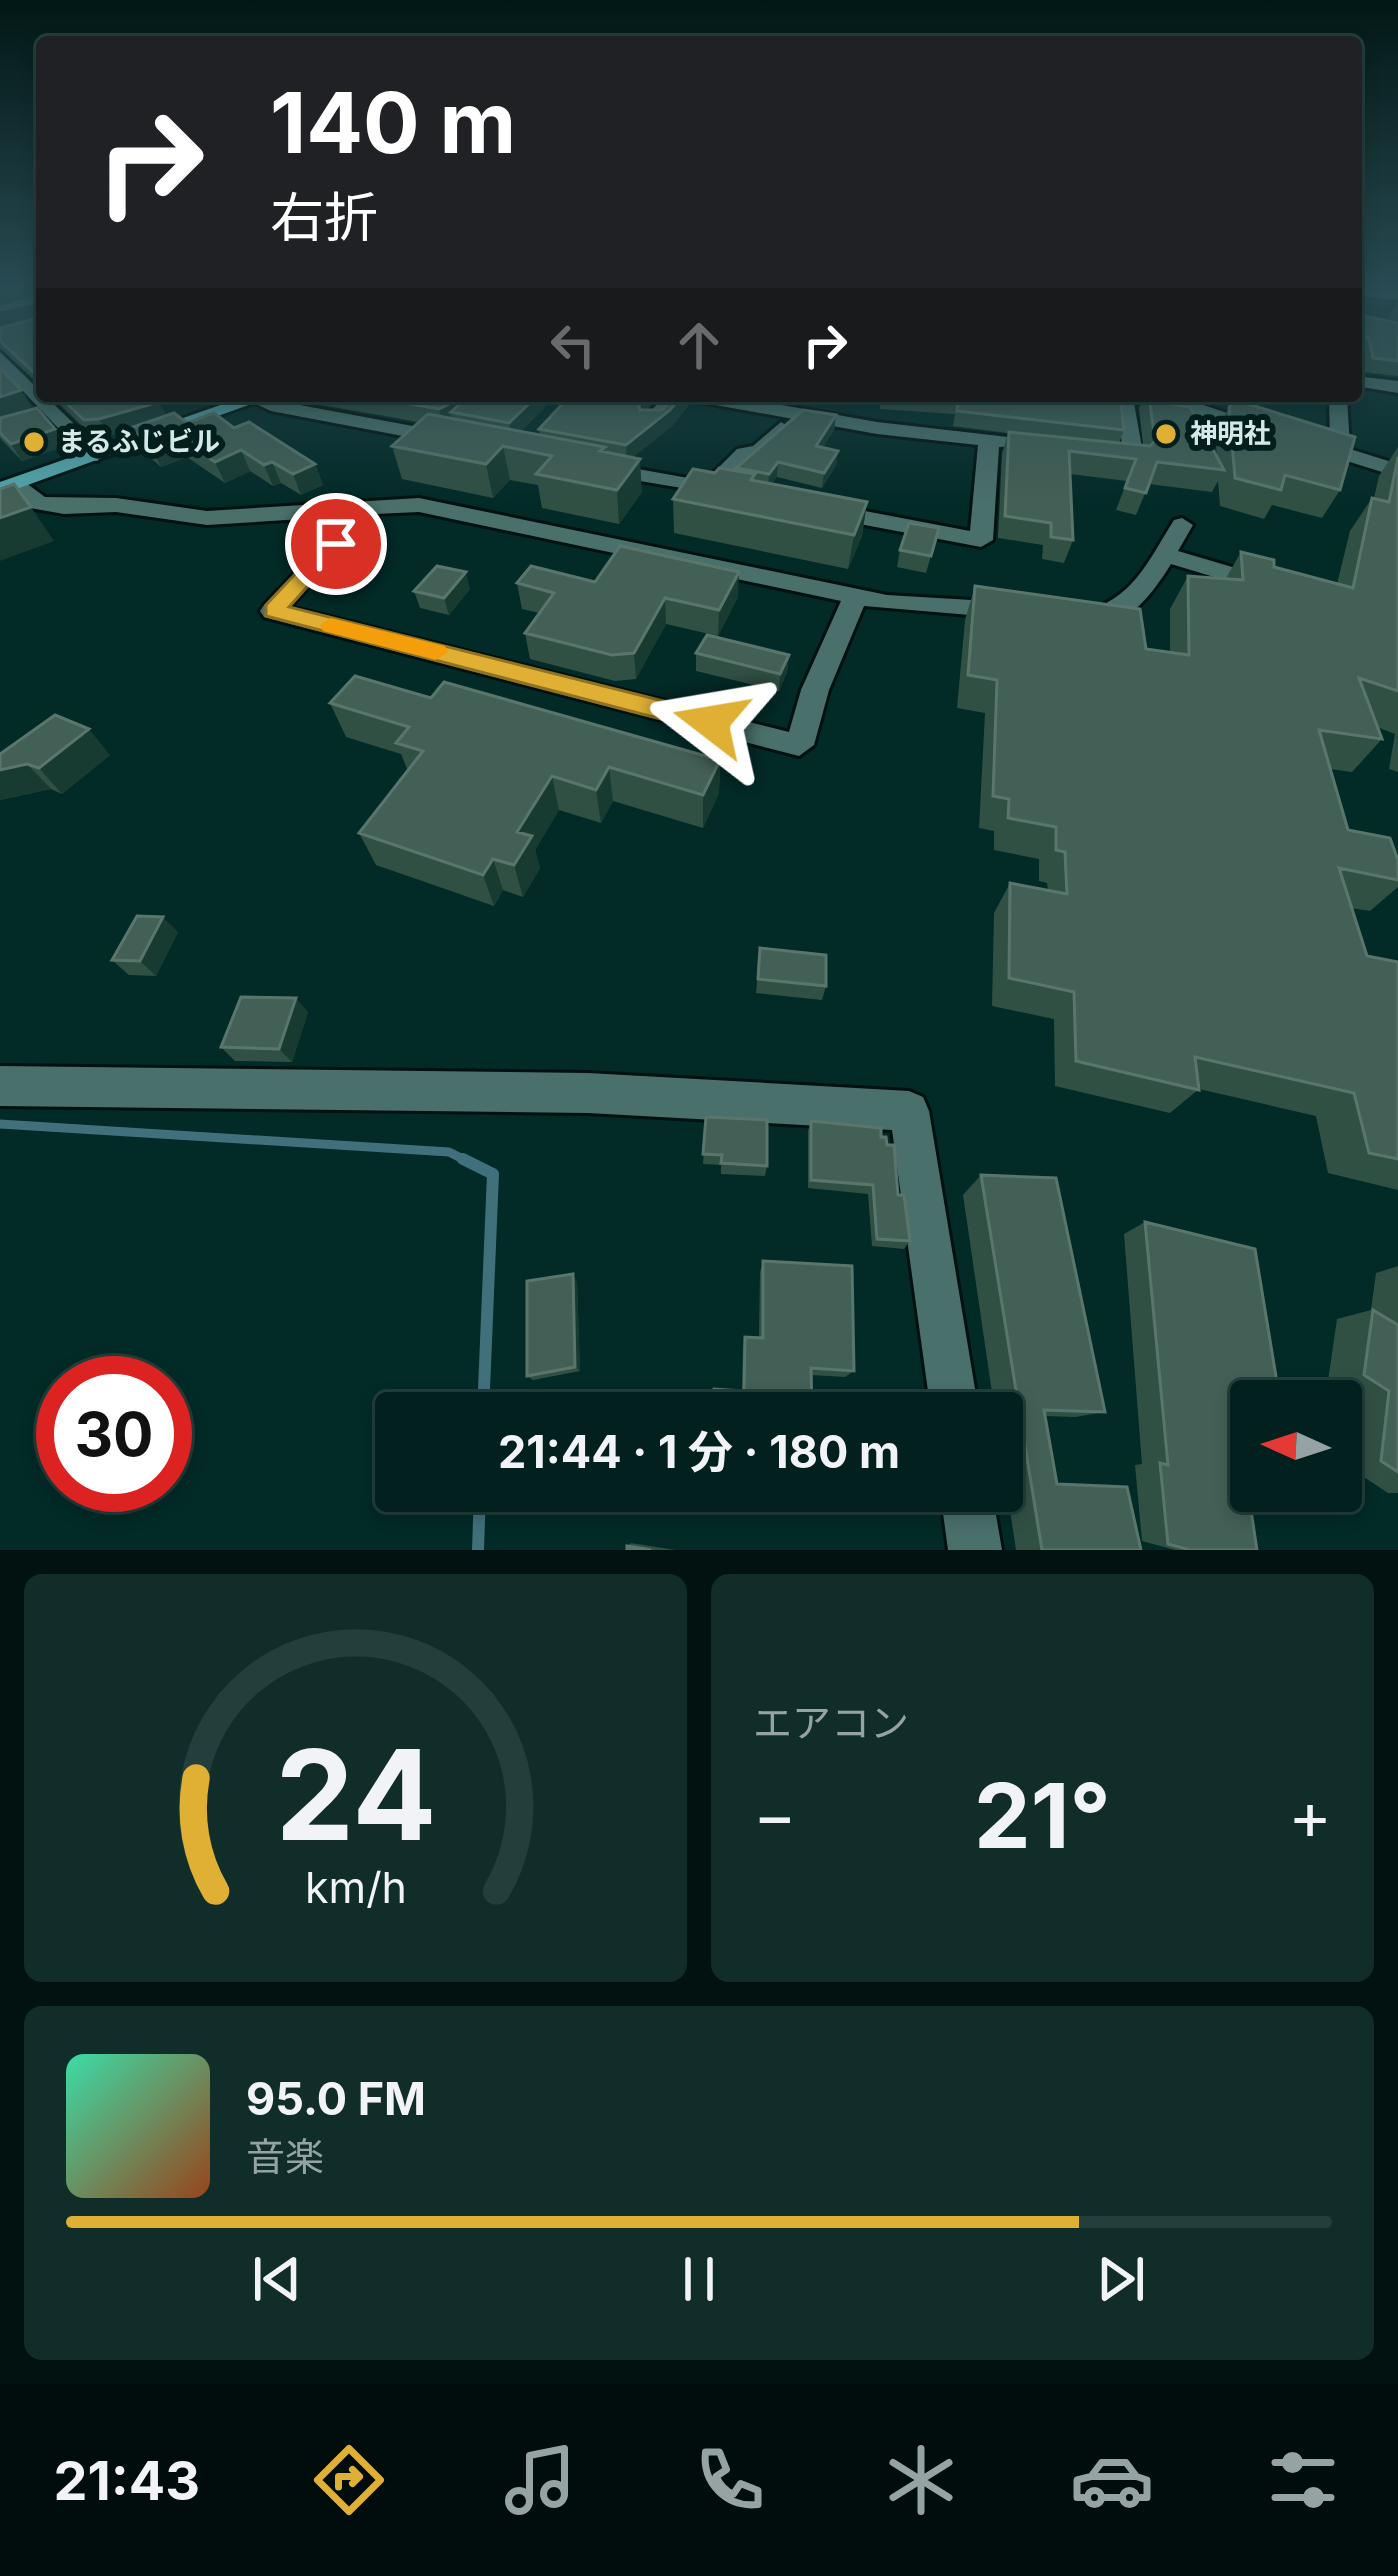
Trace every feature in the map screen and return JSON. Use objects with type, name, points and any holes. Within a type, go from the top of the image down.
[{"type":"main road","points":[[9,486],[247,402]]},
{"type":"street","points":[[2,359],[36,401]]},
{"type":"street","points":[[21,379],[36,375]]},
{"type":"street","points":[[1362,382],[1398,387]]},
{"type":"street","points":[[37,402],[91,451],[91,457]]},
{"type":"street","points":[[268,402],[476,444]]},
{"type":"street","points":[[652,420],[669,402]]},
{"type":"street","points":[[731,402],[795,414],[862,417],[1040,446]]},
{"type":"street","points":[[1087,453],[1134,459],[1125,402]]},
{"type":"street","points":[[1181,402],[1398,471]]},
{"type":"street","points":[[1339,402],[1340,452]]},
{"type":"street","points":[[710,488],[744,453],[759,451],[795,414]]},
{"type":"street","points":[[798,505],[981,540],[989,439]]},
{"type":"street","points":[[578,464],[755,497]]},
{"type":"street","points":[[9,486],[38,502],[64,507],[116,505],[207,518],[419,505],[887,603],[1105,620],[1117,614],[1183,525]]},
{"type":"street","points":[[367,510],[274,610],[799,745],[822,672],[856,596]]},
{"type":"street","points":[[1164,554],[1297,594]]},
{"type":"street","points":[[0,1086],[587,1093],[909,1111],[952,1392]]},
{"type":"street","points":[[969,1512],[975,1550]]},
{"type":"building","points":[[20,359],[36,359],[36,374]]},
{"type":"building","points":[[0,368],[21,390],[0,397]]},
{"type":"building","points":[[65,402],[159,402],[99,419],[84,420]]},
{"type":"building","points":[[399,402],[453,402],[439,409]]},
{"type":"building","points":[[462,402],[531,402],[509,423],[451,412]]},
{"type":"building","points":[[564,402],[638,402],[640,410],[662,410],[677,402],[626,445],[539,429]]},
{"type":"building","points":[[958,402],[1121,402],[1124,430],[957,411]]},
{"type":"building","points":[[1150,402],[1190,407],[1224,470],[1157,462],[1146,493],[1125,488],[1136,459],[1069,451],[1073,540],[1051,537],[1051,523],[1005,516],[1009,432],[1150,446],[1155,441]]},
{"type":"building","points":[[1241,402],[1355,437],[1340,490],[1285,475],[1281,490],[1235,478],[1229,407]]},
{"type":"building","points":[[37,408],[55,429],[11,444],[0,433],[0,418]]},
{"type":"building","points":[[803,410],[836,415],[816,446],[838,451],[824,473],[778,462],[769,474],[736,468]]},
{"type":"building","points":[[174,413],[187,423],[214,413],[234,428],[249,422],[315,464],[293,474],[272,462],[264,465],[241,450],[215,462],[177,436],[150,446],[130,428]]},
{"type":"building","points":[[428,414],[605,447],[600,451],[640,459],[617,490],[536,474],[552,456],[503,446],[486,464],[392,446]]},
{"type":"building","points":[[1398,457],[1398,691],[1359,678],[1382,739],[1319,730],[1348,830],[1390,838],[1398,860],[1398,880],[1339,868],[1367,956],[1398,962],[1398,1159],[1369,1153],[1354,1093],[1195,1057],[1199,1090],[1076,1061],[1074,992],[1009,978],[1010,883],[1067,894],[1065,852],[1056,850],[1056,827],[1008,818],[1009,799],[993,796],[997,680],[968,675],[975,586],[1140,609],[1146,649],[1189,655],[1188,576],[1243,580],[1241,552],[1274,560],[1274,567],[1353,588],[1372,498],[1389,502]]},
{"type":"building","points":[[719,468],[755,474],[751,480],[867,502],[854,535],[673,499],[693,469],[715,473]]},
{"type":"building","points":[[14,484],[31,507],[0,518],[0,489]]},
{"type":"building","points":[[909,523],[939,528],[931,556],[900,550]]},
{"type":"building","points":[[620,546],[739,572],[719,610],[665,598],[634,653],[612,655],[525,633],[554,593],[517,583],[531,566],[595,582]]},
{"type":"building","points":[[437,566],[466,572],[444,598],[414,591]]},
{"type":"building","points":[[707,635],[789,655],[780,674],[696,653]]},
{"type":"building","points":[[355,676],[431,698],[444,682],[720,760],[703,795],[609,767],[596,790],[552,776],[517,832],[532,836],[514,865],[493,859],[483,875],[359,833],[423,751],[396,743],[409,727],[330,703]]},
{"type":"building","points":[[55,715],[89,729],[39,768],[27,764],[0,770],[0,754]]},
{"type":"building","points":[[137,916],[163,917],[140,961],[112,960]]},
{"type":"building","points":[[760,948],[826,955],[826,986],[758,979]]},
{"type":"building","points":[[241,997],[296,998],[279,1049],[221,1047]]},
{"type":"building","points":[[706,1117],[767,1120],[767,1166],[721,1163],[722,1155],[703,1154]]},
{"type":"building","points":[[811,1121],[881,1128],[887,1145],[894,1145],[898,1195],[904,1195],[910,1241],[877,1239],[873,1185],[811,1180]]},
{"type":"building","points":[[981,1175],[1056,1178],[1105,1412],[1044,1410],[1057,1484],[1127,1487],[1141,1550],[1042,1550],[1023,1433],[1023,1392],[1016,1392]]},
{"type":"building","points":[[1145,1222],[1255,1249],[1277,1380],[1230,1380],[1230,1512],[1251,1512],[1257,1550],[1190,1550],[1168,1544],[1160,1463],[1168,1465]]},
{"type":"building","points":[[763,1261],[852,1266],[854,1371],[811,1368],[812,1392],[714,1392],[744,1391],[745,1337],[763,1338]]},
{"type":"building","points":[[573,1274],[575,1367],[527,1376],[527,1281]]},
{"type":"building","points":[[1373,1310],[1398,1325],[1398,1472],[1381,1461],[1389,1391],[1364,1375]]},
{"type":"waterway","points":[[0,1124],[449,1152],[493,1174],[484,1392]]},
{"type":"waterway","points":[[478,1550],[479,1512]]},
{"type":"slow traffic","points":[[331,625],[436,652]]},
{"type":"place","name":"神明社","points":[[1166,434]]},
{"type":"place","name":"まるふじビル","points":[[34,442]]},
{"type":"route","points":[[336,544],[274,610],[711,722]]}]
